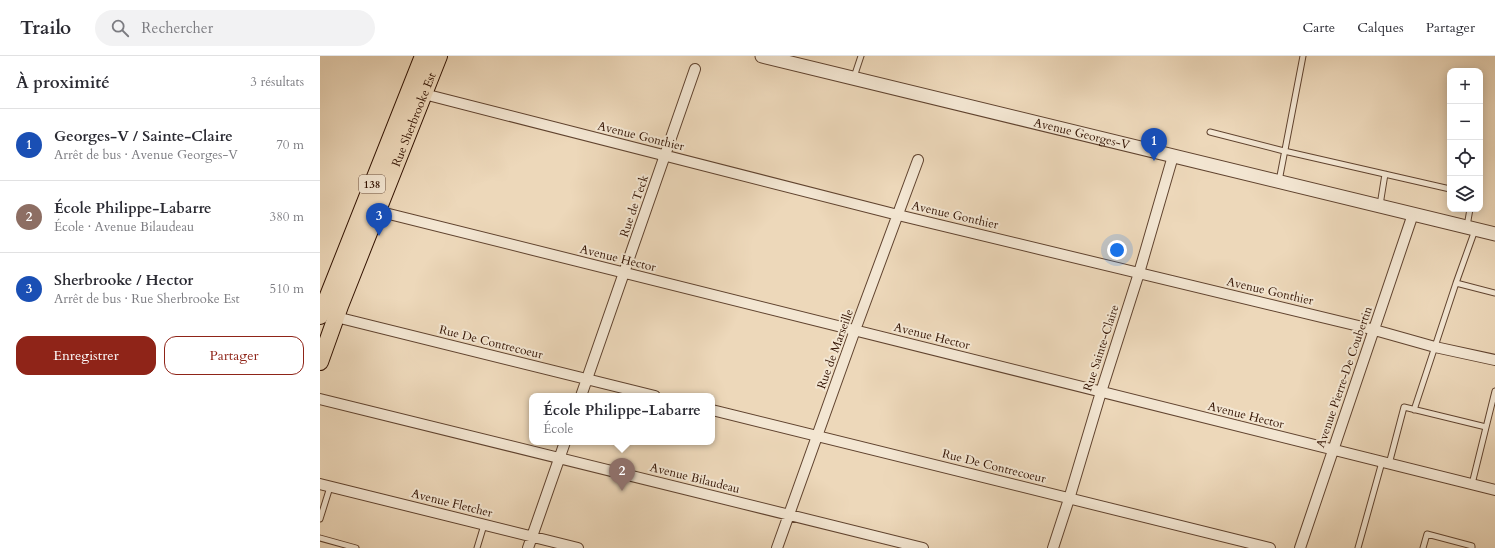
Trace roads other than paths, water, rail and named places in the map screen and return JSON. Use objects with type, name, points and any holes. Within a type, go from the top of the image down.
[{"type":"main road","name":"Rue Sherbrooke Est","points":[[417,92],[423,56]]},
{"type":"main road","name":"Rue Sherbrooke Est","points":[[320,362],[324,314],[370,209],[417,92],[439,56]]},
{"type":"street","name":"Avenue Georges-V","points":[[762,56],[1495,234]]},
{"type":"street","name":"Rue de Teck","points":[[582,393],[695,69]]},
{"type":"street","name":"Avenue Gonthier","points":[[417,92],[898,215],[1374,329],[1435,347],[1495,360]]},
{"type":"street","name":"Rue Sainte-Claire","points":[[1052,548],[1139,273],[1173,156]]},
{"type":"street","name":"Rue de Marseille","points":[[777,548],[918,160]]},
{"type":"street","name":"Avenue Hector","points":[[370,209],[1495,490]]},
{"type":"street","name":"Avenue Pierre-De Coubertin","points":[[1300,548],[1413,214]]},
{"type":"street","name":"Rue De Contrecoeur","points":[[324,314],[644,393]]},
{"type":"street","name":"Avenue Bilaudeau","points":[[320,399],[560,457],[923,548]]},
{"type":"street","name":"Rue De Contrecoeur","points":[[715,411],[1270,548]]},
{"type":"street","points":[[528,548],[564,445]]},
{"type":"street","name":"Avenue Fletcher","points":[[325,486],[578,548]]},
{"type":"lane","points":[[854,78],[861,56]]},
{"type":"lane","points":[[1278,181],[1303,56]]},
{"type":"lane","points":[[1210,132],[1284,152],[1447,188]]},
{"type":"lane","points":[[1380,206],[1385,174]]},
{"type":"lane","points":[[1414,410],[1456,283],[1471,228],[1470,212]]},
{"type":"lane","points":[[1456,283],[1495,293]]},
{"type":"lane","points":[[1472,484],[1495,391]]},
{"type":"lane","points":[[1358,548],[1404,407],[1486,427]]},
{"type":"lane","points":[[320,519],[325,486]]},
{"type":"lane","points":[[477,548],[484,525]]},
{"type":"lane","points":[[1423,548],[1427,534],[1472,546],[1472,548]]},
{"type":"lane","points":[[320,538],[356,548]]},
{"type":"place","name":"Georges-V / Sainte-Claire","points":[[1154,161]]},
{"type":"place","name":"Sherbrooke / Hector","points":[[379,236]]},
{"type":"place","name":"École Philippe-Labarre","points":[[622,491]]}]
